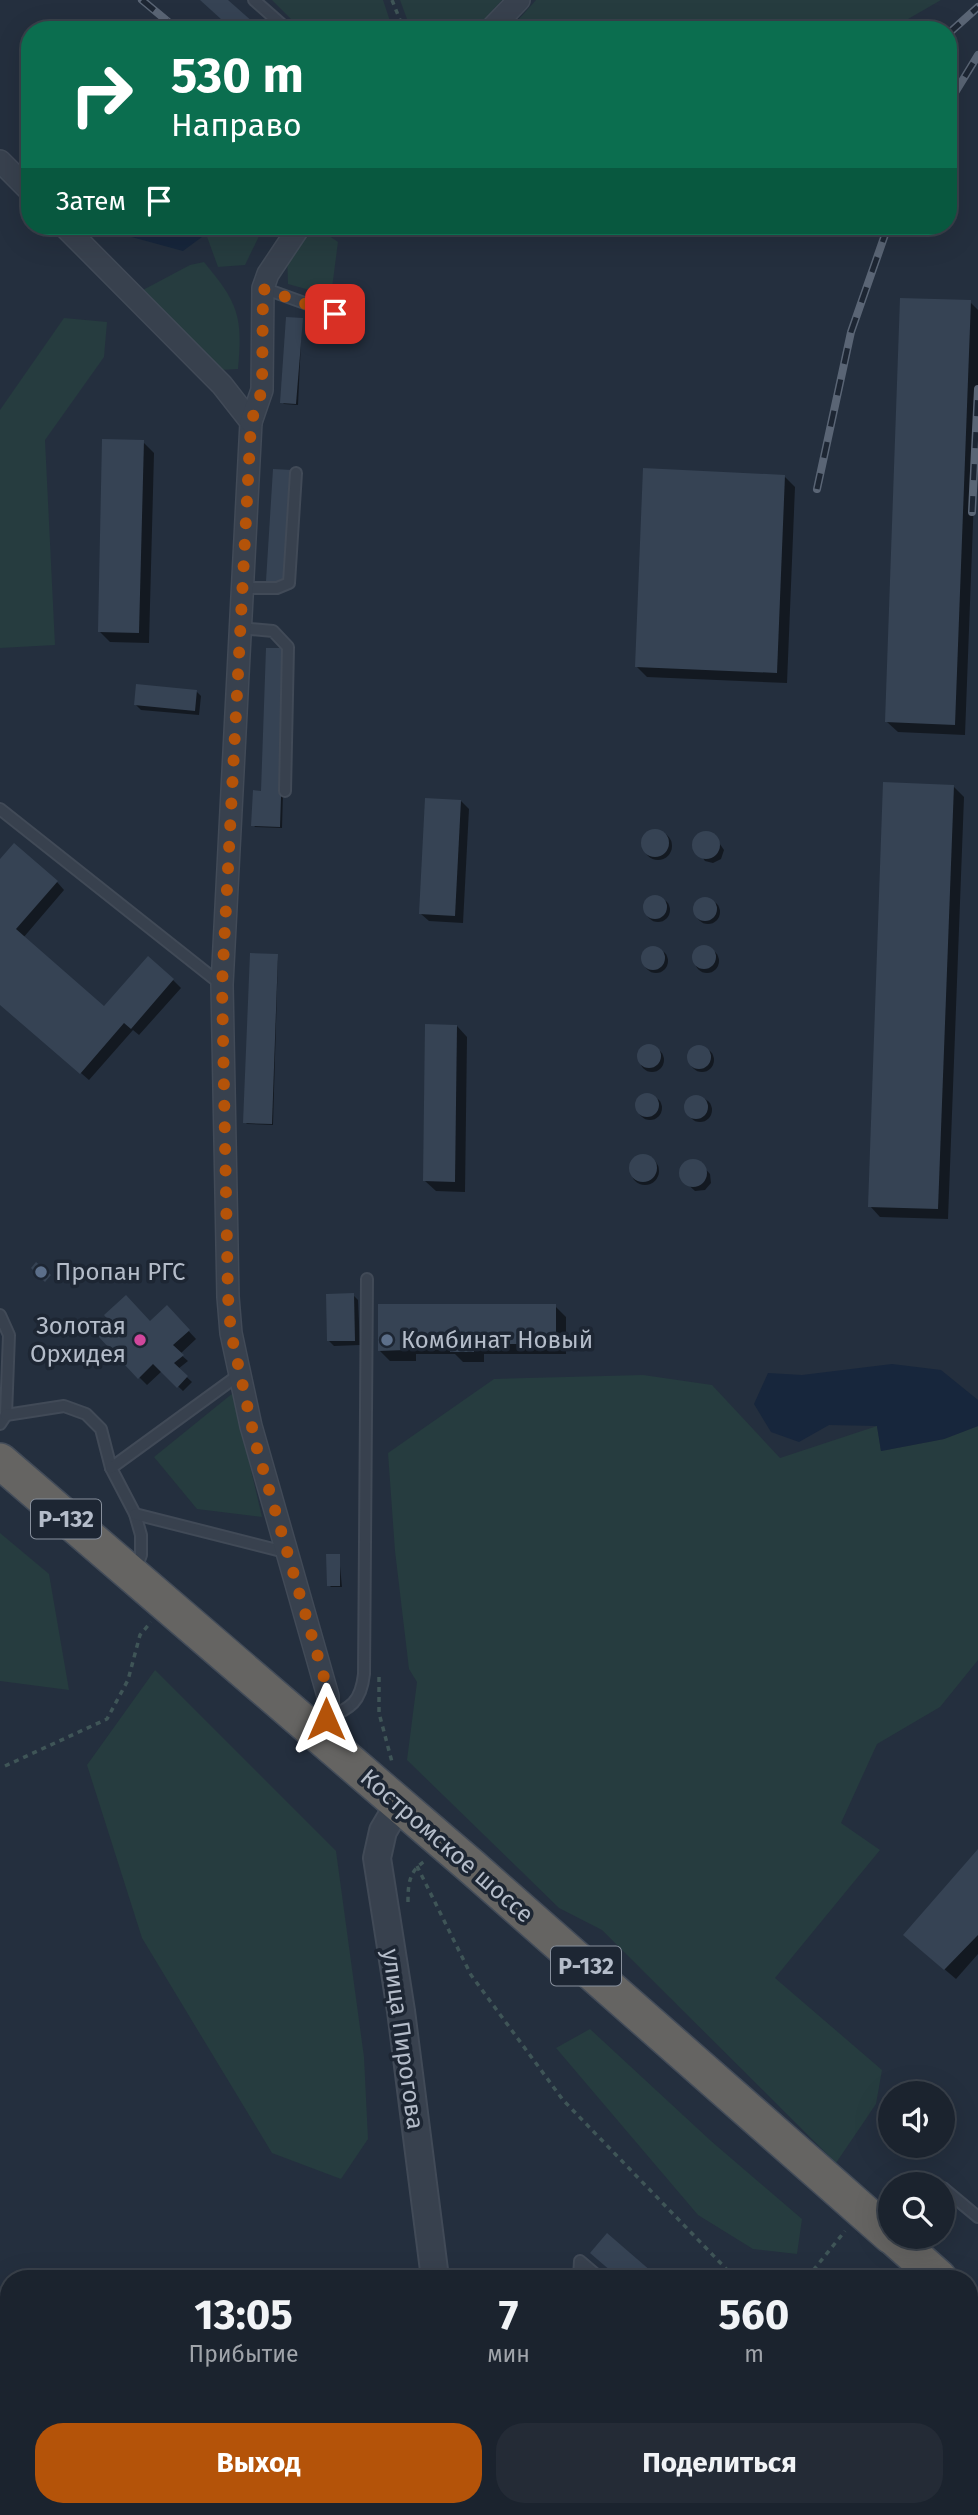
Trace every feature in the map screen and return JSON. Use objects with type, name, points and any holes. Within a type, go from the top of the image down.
[{"type":"highway","name":"Костромское шоссе","points":[[0,1461],[166,1605],[323,1727],[399,1804],[878,2225]]},
{"type":"highway","name":"Костромское шоссе","points":[[906,2249],[930,2270]]},
{"type":"street","points":[[499,21],[519,0]]},
{"type":"street","points":[[0,161],[21,182]]},
{"type":"street","points":[[73,235],[222,385],[251,422]]},
{"type":"street","points":[[294,235],[268,274],[263,289],[262,390],[251,422],[222,985],[226,1254],[231,1333],[240,1374],[285,1552],[325,1681],[328,1708],[323,1727]]},
{"type":"street","name":"улица Пирогова","points":[[399,1804],[383,1831],[377,1858],[401,2011],[434,2270]]},
{"type":"lane","points":[[254,0],[278,21]]},
{"type":"lane","points":[[263,289],[335,314]]},
{"type":"lane","points":[[241,587],[277,588],[289,583],[296,473]]},
{"type":"lane","points":[[239,628],[273,631],[288,647],[285,791]]},
{"type":"lane","points":[[0,809],[222,985]]},
{"type":"lane","points":[[323,1727],[351,1708],[362,1691],[364,1674],[367,1279]]},
{"type":"lane","points":[[0,1315],[9,1335],[3,1420],[65,1406],[86,1414],[101,1429],[111,1468],[135,1514],[141,1535],[141,1555],[133,1577]]},
{"type":"lane","points":[[111,1468],[240,1374]]},
{"type":"lane","points":[[135,1514],[285,1552]]},
{"type":"lane","points":[[955,2198],[978,2217]]},
{"type":"lane","points":[[579,2270],[580,2261],[591,2270]]},
{"type":"path","points":[[392,0],[400,21]]},
{"type":"path","points":[[5,1766],[107,1719],[128,1680],[140,1634],[166,1605]]},
{"type":"path","points":[[379,1673],[379,1713],[391,1761],[398,1770]]},
{"type":"path","points":[[408,1907],[408,1885],[416,1866],[429,1858]]},
{"type":"path","points":[[416,1866],[471,1975],[563,2099],[727,2270]]},
{"type":"path","points":[[814,2270],[851,2224]]},
{"type":"green space","points":[[272,0],[383,0],[390,21],[293,21]]},
{"type":"green space","points":[[400,0],[502,0],[483,21],[408,21]]},
{"type":"green space","points":[[536,0],[941,0],[905,21],[517,21]]},
{"type":"green space","points":[[206,235],[260,235],[245,265],[218,267]]},
{"type":"green space","points":[[307,235],[328,235],[338,242],[331,296],[288,284],[287,254]]},
{"type":"green space","points":[[204,262],[236,311],[240,336],[238,369],[219,370],[143,290],[190,265]]},
{"type":"green space","points":[[64,318],[107,322],[104,357],[45,440],[55,645],[0,648],[0,410]]},
{"type":"green space","points":[[643,1375],[712,1385],[780,1458],[877,1426],[881,1451],[944,1439],[978,1426],[978,1660],[940,1707],[877,1744],[841,1823],[880,1850],[775,1978],[882,2070],[876,2104],[836,2163],[602,1930],[559,1908],[407,1760],[417,1682],[409,1669],[395,1551],[388,1453],[494,1379]]},
{"type":"green space","points":[[233,1393],[262,1517],[197,1509],[154,1457]]},
{"type":"green space","points":[[0,1533],[49,1574],[69,1690],[0,1681]]},
{"type":"green space","points":[[155,1670],[336,1851],[364,2057],[368,2139],[341,2179],[272,2153],[142,1938],[87,1765]]},
{"type":"green space","points":[[590,2029],[711,2141],[802,2219],[797,2254],[753,2249],[698,2215],[556,2048]]},
{"type":"water","points":[[126,235],[205,235],[183,251]]},
{"type":"water","points":[[892,1364],[941,1370],[978,1400],[978,1426],[944,1439],[881,1451],[877,1426],[829,1425],[799,1442],[771,1432],[754,1404],[768,1373],[802,1375]]},
{"type":"building","points":[[200,0],[228,0],[252,21],[223,21]]},
{"type":"building","points":[[900,298],[971,300],[955,725],[885,722]]},
{"type":"building","points":[[286,317],[303,318],[296,404],[280,403]]},
{"type":"building","points":[[102,439],[144,440],[139,633],[98,632]]},
{"type":"building","points":[[643,468],[785,475],[777,673],[635,667]]},
{"type":"building","points":[[273,469],[292,470],[285,582],[266,581]]},
{"type":"building","points":[[266,648],[286,648],[280,827],[251,826],[253,790],[261,791]]},
{"type":"building","points":[[136,684],[197,690],[195,711],[134,705]]},
{"type":"building","points":[[883,782],[954,785],[938,1209],[868,1207]]},
{"type":"building","points":[[425,798],[461,800],[455,916],[419,914]]},
{"type":"building","points":[[655,829],[665,833],[669,843],[665,853],[655,857],[645,853],[641,843],[645,833]]},
{"type":"building","points":[[706,831],[716,835],[720,845],[716,855],[706,859],[696,855],[692,845],[696,835]]},
{"type":"building","points":[[14,843],[58,881],[16,929],[104,1006],[148,956],[174,979],[131,1029],[124,1023],[80,1074],[0,1005],[0,859]]},
{"type":"building","points":[[655,895],[666,902],[667,907],[660,918],[655,919],[644,912],[643,907],[650,896]]},
{"type":"building","points":[[705,897],[716,904],[717,909],[710,920],[705,921],[694,914],[693,909],[700,898]]},
{"type":"building","points":[[704,945],[715,952],[716,957],[709,968],[704,969],[693,962],[692,957],[699,946]]},
{"type":"building","points":[[653,946],[664,953],[665,958],[658,969],[653,970],[642,963],[641,958],[648,947]]},
{"type":"building","points":[[250,953],[278,954],[272,1124],[243,1123]]},
{"type":"building","points":[[425,1024],[457,1025],[455,1182],[423,1181]]},
{"type":"building","points":[[649,1044],[660,1051],[661,1056],[654,1067],[649,1068],[638,1061],[637,1056],[644,1045]]},
{"type":"building","points":[[699,1045],[710,1052],[711,1057],[704,1068],[699,1069],[688,1062],[687,1057],[694,1046]]},
{"type":"building","points":[[647,1093],[658,1100],[659,1105],[652,1116],[647,1117],[636,1110],[635,1105],[642,1094]]},
{"type":"building","points":[[696,1095],[707,1102],[708,1107],[701,1118],[696,1119],[685,1112],[684,1107],[691,1096]]},
{"type":"building","points":[[643,1154],[653,1158],[657,1168],[653,1178],[643,1182],[633,1178],[629,1168],[633,1158]]},
{"type":"building","points":[[693,1159],[703,1163],[707,1173],[703,1183],[693,1187],[683,1183],[679,1173],[683,1163]]},
{"type":"building","name":"Пропан РГС","points":[[36,1262],[51,1275],[45,1282],[31,1268]]},
{"type":"building","points":[[354,1293],[355,1341],[327,1341],[326,1294]]},
{"type":"building","name":"Золотая Орхидея","points":[[126,1295],[150,1321],[167,1305],[190,1330],[173,1345],[184,1355],[174,1363],[188,1376],[177,1388],[153,1364],[138,1379],[97,1335],[110,1322],[104,1315]]},
{"type":"building","points":[[378,1304],[556,1304],[556,1344],[474,1344],[474,1352],[450,1352],[450,1344],[406,1344],[406,1350],[378,1351]]},
{"type":"building","points":[[326,1554],[340,1554],[340,1586],[327,1586]]},
{"type":"building","points":[[978,1849],[978,1935],[944,1970],[903,1935]]},
{"type":"building","points":[[607,2233],[650,2270],[610,2270],[590,2253]]},
{"type":"railway","points":[[142,0],[167,21]]},
{"type":"railway","points":[[957,26],[978,7]]},
{"type":"railway","points":[[957,89],[978,55]]},
{"type":"railway","points":[[817,489],[851,332],[885,235]]},
{"type":"railway","points":[[972,512],[978,389]]},
{"type":"place","name":"Пропан РГС","points":[[41,1272]]},
{"type":"place","name":"Золотая Орхидея","points":[[140,1340]]},
{"type":"place","name":"Комбинат Новый","points":[[387,1340]]},
{"type":"route","points":[[326,1719],[328,1696],[325,1681],[272,1506],[231,1333],[226,1254],[222,985],[251,422],[262,390],[263,289],[335,314]]}]
